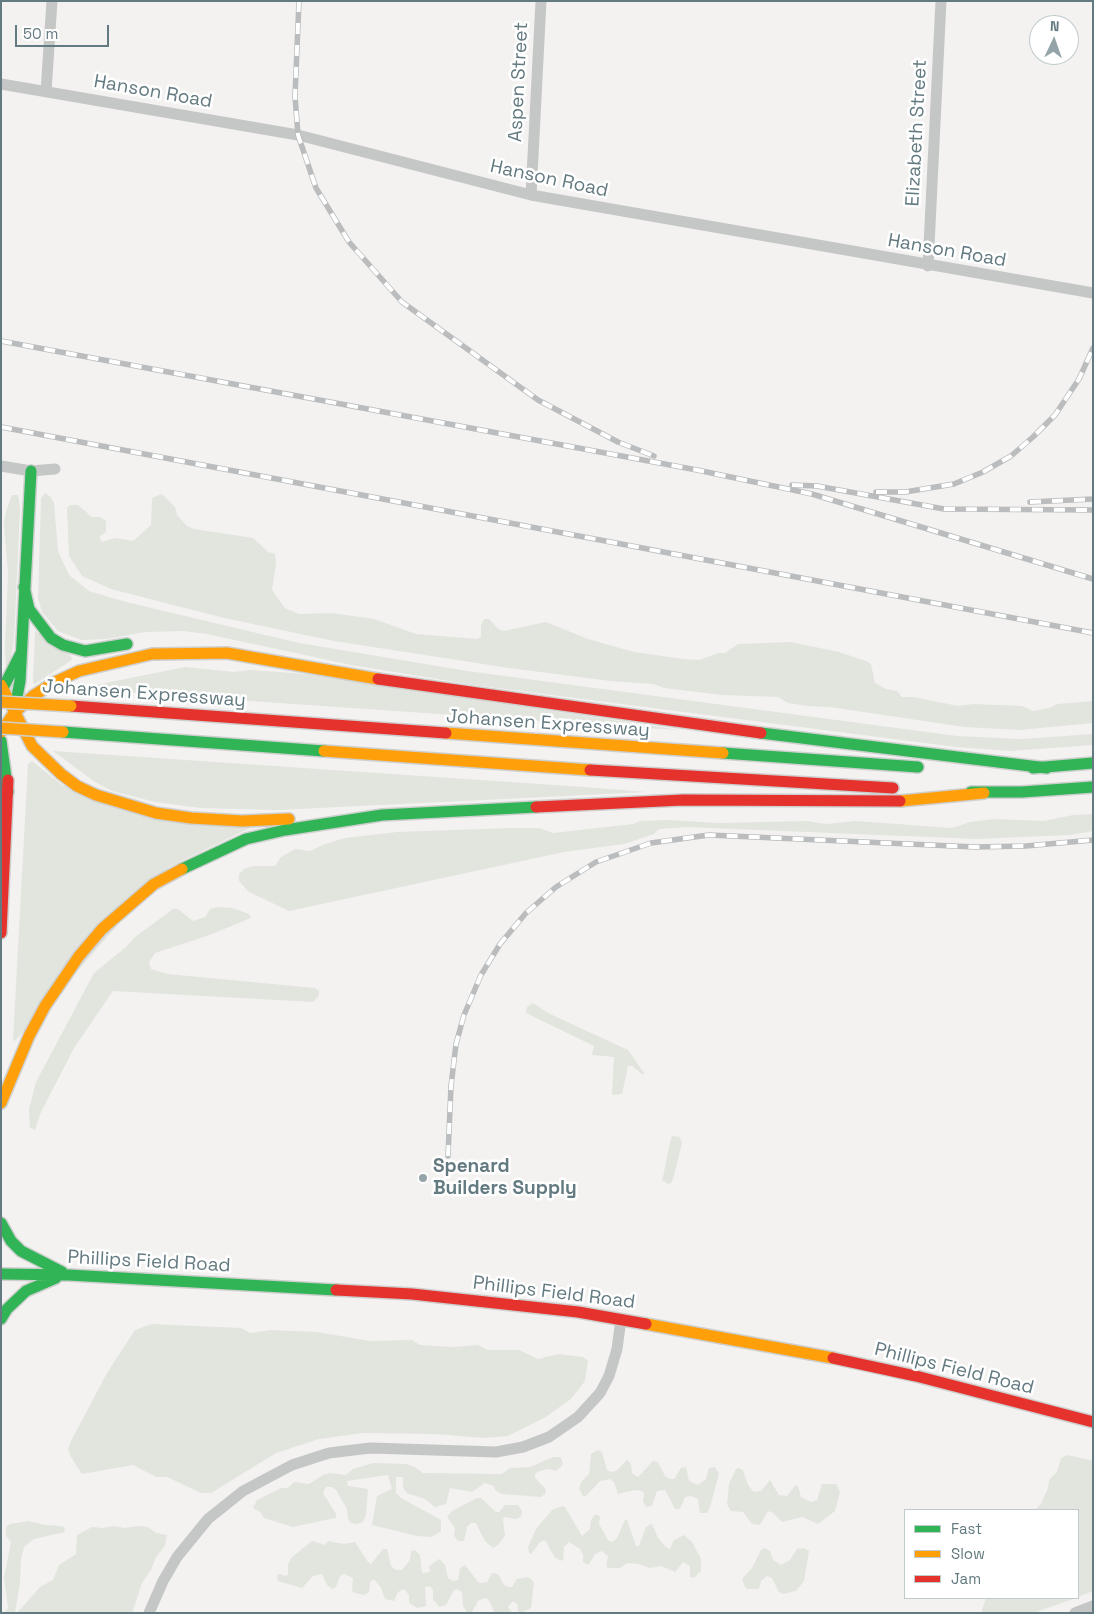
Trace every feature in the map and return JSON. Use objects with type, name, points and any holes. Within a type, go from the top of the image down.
[{"type":"main road","points":[[1,933],[8,792],[14,713],[20,681],[31,471]]},
{"type":"main road","points":[[24,587],[29,609],[51,638],[62,646],[85,651],[136,643]]},
{"type":"main road","points":[[196,642],[204,643],[227,653]]},
{"type":"main road","points":[[21,653],[2,689],[29,742],[61,774],[77,786],[125,805],[156,813],[218,820],[382,815],[683,800],[899,801],[984,792]]},
{"type":"main road","points":[[1,730],[14,713],[55,682],[98,665],[152,654],[227,653],[450,692],[865,747],[1048,768]]},
{"type":"main road","name":"Johansen Expressway","points":[[1,702],[929,767]]},
{"type":"main road","points":[[1,730],[63,732],[709,778],[984,792],[1093,787]]},
{"type":"main road","points":[[1,741],[8,792]]},
{"type":"main road","points":[[946,768],[1048,768],[1093,763]]},
{"type":"main road","points":[[1,1103],[29,1036],[63,976],[102,929],[154,884],[208,855],[246,839],[284,830],[382,815]]},
{"type":"main road","points":[[1,1223],[11,1241],[21,1251],[69,1275]]},
{"type":"main road","name":"Phillips Field Road","points":[[1,1274],[69,1275],[412,1294],[621,1319],[731,1337],[822,1355],[916,1376],[1093,1422]]},
{"type":"main road","points":[[1,1319],[6,1309],[26,1291],[43,1282],[69,1275]]},
{"type":"street","points":[[46,92],[52,1]]},
{"type":"street","name":"Aspen Street","points":[[531,195],[541,1]]},
{"type":"street","name":"Elizabeth Street","points":[[928,266],[942,1]]},
{"type":"street","name":"Hanson Road","points":[[1,84],[298,135],[531,195],[928,266],[1093,293]]},
{"type":"street","points":[[1,466],[31,471],[55,469]]},
{"type":"street","points":[[149,1613],[163,1581],[177,1557],[208,1519],[243,1491],[284,1468],[309,1459],[350,1450],[392,1448],[496,1452],[523,1447],[549,1437],[578,1417],[600,1393],[609,1376],[618,1349],[621,1319]]},
{"type":"street","points":[[1075,1613],[1093,1606]]},
{"type":"shaded area","points":[[45,493],[51,497],[54,503],[58,551],[69,575],[89,591],[126,602],[299,643],[467,671],[957,736],[1021,739],[1093,734],[1093,745],[1009,751],[956,747],[474,685],[351,665],[207,634],[183,631],[145,632],[107,639],[81,640],[58,631],[42,612],[38,598],[41,499]]},
{"type":"shaded area","points":[[162,494],[175,507],[177,515],[187,526],[194,529],[253,538],[268,552],[275,554],[276,563],[272,590],[285,608],[299,614],[331,613],[374,619],[416,634],[477,639],[481,637],[481,625],[484,619],[489,619],[498,629],[504,631],[546,622],[588,639],[634,652],[699,660],[719,653],[725,653],[738,644],[791,642],[839,652],[866,661],[871,664],[875,683],[886,689],[897,691],[902,697],[914,697],[958,706],[973,704],[1022,706],[1033,711],[1049,708],[1057,704],[1093,701],[1093,723],[1020,730],[964,727],[830,707],[788,703],[778,697],[722,695],[664,688],[653,684],[610,681],[509,668],[334,641],[224,618],[111,589],[82,576],[69,556],[67,508],[70,505],[78,505],[92,517],[100,517],[106,521],[106,532],[100,536],[101,542],[116,538],[133,541],[151,525],[152,498]]},
{"type":"shaded area","points":[[12,495],[18,495],[20,508],[14,641],[11,658],[6,670],[8,573],[4,524],[6,511]]},
{"type":"shaded area","points":[[35,631],[71,656],[72,660],[35,684],[33,683]]},
{"type":"shaded area","points":[[185,667],[234,672],[250,670],[306,674],[680,730],[643,728],[642,725],[598,725],[76,689]]},
{"type":"shaded area","points":[[53,751],[647,792],[278,810],[200,808],[155,802],[112,791],[95,782]]},
{"type":"shaded area","points":[[32,761],[62,785],[252,827],[169,867],[15,1041],[13,1040],[28,764]]},
{"type":"shaded area","points":[[1093,814],[1093,831],[1070,835],[977,839],[687,827],[659,829],[654,834],[624,844],[564,852],[289,911],[249,892],[239,881],[239,874],[244,869],[253,866],[275,866],[281,857],[295,849],[310,851],[345,838],[397,832],[539,828],[553,833],[633,824],[640,821],[667,820],[719,823],[807,821],[826,824],[856,821],[952,828],[970,822],[994,819],[1044,821],[1073,815]]},
{"type":"shaded area","points":[[218,907],[232,908],[249,914],[251,918],[207,936],[155,953],[149,962],[151,969],[168,974],[315,988],[319,991],[319,995],[313,1002],[113,991],[74,1048],[41,1112],[35,1130],[30,1128],[29,1109],[36,1082],[94,973],[126,947],[135,937],[173,909],[178,909],[193,921],[205,917],[210,909]]},
{"type":"shaded area","points":[[533,1003],[548,1013],[628,1050],[644,1073],[643,1075],[632,1066],[628,1066],[622,1094],[612,1095],[614,1057],[592,1055],[594,1046],[526,1013],[527,1007]]},
{"type":"shaded area","points":[[673,1136],[680,1137],[682,1143],[673,1179],[668,1184],[662,1180]]},
{"type":"shaded area","points":[[152,1324],[241,1328],[250,1333],[271,1330],[317,1332],[370,1341],[412,1340],[420,1345],[453,1347],[478,1345],[488,1350],[519,1350],[538,1359],[558,1354],[583,1357],[588,1361],[585,1381],[571,1399],[544,1418],[508,1436],[484,1438],[434,1434],[363,1433],[319,1439],[276,1453],[211,1493],[201,1493],[167,1477],[156,1477],[133,1465],[82,1474],[68,1449],[71,1441],[107,1373],[135,1330]]},
{"type":"shaded area","points":[[598,1450],[602,1452],[607,1470],[611,1472],[616,1471],[627,1460],[631,1464],[632,1473],[638,1477],[653,1461],[658,1462],[665,1476],[670,1479],[674,1479],[681,1468],[686,1467],[689,1481],[698,1485],[706,1479],[709,1468],[715,1467],[719,1474],[707,1513],[700,1513],[698,1499],[691,1496],[685,1497],[680,1509],[675,1509],[665,1490],[657,1491],[652,1506],[646,1507],[642,1491],[634,1490],[618,1494],[614,1482],[610,1479],[600,1481],[586,1496],[583,1496],[579,1489],[581,1482],[589,1474],[591,1454]]},
{"type":"shaded area","points":[[1068,1455],[1093,1461],[1093,1591],[1079,1597],[1079,1509],[1036,1509],[1041,1504],[1048,1488],[1049,1480],[1057,1472],[1061,1458]]},
{"type":"shaded area","points":[[553,1457],[561,1457],[563,1464],[561,1467],[556,1471],[548,1469],[535,1474],[535,1478],[545,1488],[546,1493],[541,1497],[502,1494],[495,1490],[494,1486],[485,1483],[472,1492],[450,1488],[446,1504],[435,1507],[425,1499],[407,1493],[403,1488],[403,1477],[396,1477],[396,1493],[401,1498],[441,1520],[441,1531],[432,1537],[417,1536],[372,1525],[377,1496],[392,1489],[388,1475],[347,1481],[348,1486],[368,1489],[366,1515],[363,1522],[356,1524],[351,1523],[348,1519],[347,1509],[336,1490],[332,1487],[326,1487],[323,1493],[336,1514],[336,1518],[293,1527],[264,1518],[260,1512],[253,1508],[257,1500],[281,1488],[288,1488],[294,1482],[309,1484],[323,1475],[330,1473],[346,1475],[353,1469],[373,1463],[406,1464],[415,1467],[423,1473],[502,1474],[510,1468],[530,1467]]},
{"type":"shaded area","points":[[736,1469],[743,1470],[748,1485],[754,1492],[761,1491],[770,1480],[779,1495],[787,1496],[796,1485],[801,1497],[811,1502],[817,1500],[822,1484],[836,1484],[840,1492],[835,1511],[818,1524],[802,1517],[782,1522],[773,1513],[768,1511],[760,1525],[752,1524],[743,1512],[731,1511],[727,1504],[729,1484]]},
{"type":"shaded area","points":[[477,1498],[481,1498],[496,1512],[499,1512],[505,1505],[518,1505],[522,1511],[521,1517],[515,1519],[505,1517],[503,1519],[505,1536],[493,1548],[485,1541],[476,1523],[471,1523],[467,1527],[464,1541],[458,1541],[454,1536],[455,1528],[447,1517],[452,1511]]},
{"type":"shaded area","points":[[562,1506],[565,1507],[582,1536],[590,1529],[591,1520],[595,1514],[600,1516],[599,1524],[608,1540],[612,1542],[617,1538],[625,1520],[627,1520],[636,1546],[639,1546],[646,1527],[652,1524],[658,1538],[667,1548],[670,1549],[674,1540],[684,1535],[692,1542],[701,1559],[701,1571],[694,1578],[690,1577],[690,1566],[683,1562],[675,1572],[661,1566],[650,1568],[639,1564],[627,1563],[620,1568],[609,1568],[606,1567],[608,1556],[602,1551],[595,1554],[589,1564],[586,1564],[583,1562],[583,1555],[580,1549],[569,1542],[564,1547],[563,1561],[555,1558],[545,1540],[540,1542],[531,1554],[529,1553],[528,1547],[536,1529],[552,1510]]},
{"type":"shaded area","points":[[29,1521],[64,1527],[65,1532],[34,1539],[24,1547],[15,1613],[4,1613],[8,1608],[4,1578],[11,1542],[6,1536],[6,1527],[10,1524]]},
{"type":"shaded area","points":[[113,1526],[125,1528],[148,1527],[156,1533],[167,1535],[165,1546],[156,1557],[151,1570],[142,1583],[132,1613],[17,1613],[40,1587],[53,1580],[59,1565],[76,1554],[77,1535],[92,1527],[103,1528]]},
{"type":"shaded area","points":[[312,1541],[325,1545],[328,1541],[344,1544],[355,1542],[371,1564],[383,1549],[387,1549],[391,1566],[396,1570],[402,1570],[410,1560],[411,1551],[415,1550],[420,1555],[422,1573],[430,1572],[429,1566],[439,1559],[445,1565],[448,1578],[453,1581],[458,1580],[460,1568],[465,1565],[479,1583],[487,1582],[492,1573],[498,1574],[504,1585],[509,1587],[512,1587],[517,1579],[528,1577],[534,1582],[531,1608],[521,1613],[518,1611],[517,1604],[513,1601],[508,1607],[512,1613],[495,1613],[488,1599],[484,1598],[478,1601],[472,1612],[467,1612],[463,1606],[462,1592],[457,1589],[454,1590],[446,1605],[439,1607],[433,1599],[433,1590],[430,1586],[425,1587],[426,1606],[417,1608],[409,1603],[409,1595],[404,1589],[398,1592],[394,1601],[385,1599],[381,1588],[374,1579],[370,1582],[369,1592],[364,1595],[355,1593],[352,1591],[353,1578],[344,1574],[340,1576],[336,1587],[332,1589],[327,1585],[322,1574],[313,1576],[302,1588],[278,1581],[277,1576],[279,1574],[286,1576],[288,1574],[288,1564],[292,1557]]},
{"type":"shaded area","points":[[765,1548],[770,1551],[773,1560],[781,1565],[790,1560],[797,1549],[804,1548],[809,1551],[804,1581],[796,1591],[783,1594],[779,1592],[772,1578],[767,1576],[761,1581],[759,1589],[747,1589],[744,1585],[742,1579],[752,1568],[761,1550]]},
{"type":"shaded area","points":[[986,1599],[1073,1599],[1033,1613],[981,1613]]},
{"type":"railway","points":[[299,1],[295,96],[298,135],[316,188],[349,242],[402,302],[538,400],[618,442],[654,456]]},
{"type":"railway","points":[[1,341],[697,470],[812,494],[1093,579]]},
{"type":"railway","points":[[876,492],[905,492],[954,484],[983,472],[1011,456],[1055,415],[1079,379],[1093,348]]},
{"type":"railway","points":[[1,427],[1093,633]]},
{"type":"railway","points":[[792,485],[817,486],[944,509],[1093,510]]},
{"type":"railway","points":[[1030,502],[1093,499]]},
{"type":"railway","points":[[448,1156],[451,1086],[456,1044],[464,1015],[481,975],[500,944],[526,913],[556,887],[596,862],[651,843],[709,835],[975,847],[1026,846],[1093,840]]},
{"type":"traffic: fast","points":[[14,713],[20,681],[31,471]]},
{"type":"traffic: fast","points":[[24,587],[29,609],[51,638],[63,645],[85,651],[127,644]]},
{"type":"traffic: fast","points":[[1,692],[21,653]]},
{"type":"traffic: fast","points":[[63,732],[324,751]]},
{"type":"traffic: fast","points":[[761,733],[1047,768]]},
{"type":"traffic: fast","points":[[1,741],[8,792]]},
{"type":"traffic: fast","points":[[723,753],[918,767]]},
{"type":"traffic: fast","points":[[1033,768],[1093,763]]},
{"type":"traffic: fast","points":[[971,792],[1022,792],[1093,787]]},
{"type":"traffic: fast","points":[[182,869],[246,839],[285,830],[382,815],[536,807]]},
{"type":"traffic: fast","points":[[1,1223],[11,1241],[21,1251],[62,1272]]},
{"type":"traffic: fast","points":[[1,1274],[69,1275],[336,1290]]},
{"type":"traffic: fast","points":[[1,1319],[7,1309],[26,1291],[56,1278]]},
{"type":"traffic: slow","points":[[1,732],[14,713],[33,696],[55,682],[79,671],[152,654],[227,653],[378,679]]},
{"type":"traffic: slow","points":[[1,685],[32,746],[61,774],[77,786],[96,795],[156,813],[191,818],[242,821],[289,819]]},
{"type":"traffic: slow","points":[[1,702],[71,706]]},
{"type":"traffic: slow","points":[[1,728],[63,732]]},
{"type":"traffic: slow","points":[[446,733],[723,753]]},
{"type":"traffic: slow","points":[[324,751],[590,770]]},
{"type":"traffic: slow","points":[[900,801],[984,793]]},
{"type":"traffic: slow","points":[[1,1103],[29,1036],[45,1006],[79,956],[102,929],[154,884],[182,869]]},
{"type":"traffic: slow","points":[[646,1324],[833,1358]]},
{"type":"traffic: jam","points":[[378,679],[761,733]]},
{"type":"traffic: jam","points":[[71,706],[446,733]]},
{"type":"traffic: jam","points":[[590,770],[893,788]]},
{"type":"traffic: jam","points":[[1,933],[8,780]]},
{"type":"traffic: jam","points":[[536,807],[683,800],[900,801]]},
{"type":"traffic: jam","points":[[336,1290],[412,1294],[578,1312],[646,1324]]},
{"type":"traffic: jam","points":[[833,1358],[916,1376],[1093,1422]]},
{"type":"place","name":"Spenard Builders Supply","points":[[423,1178]]}]
